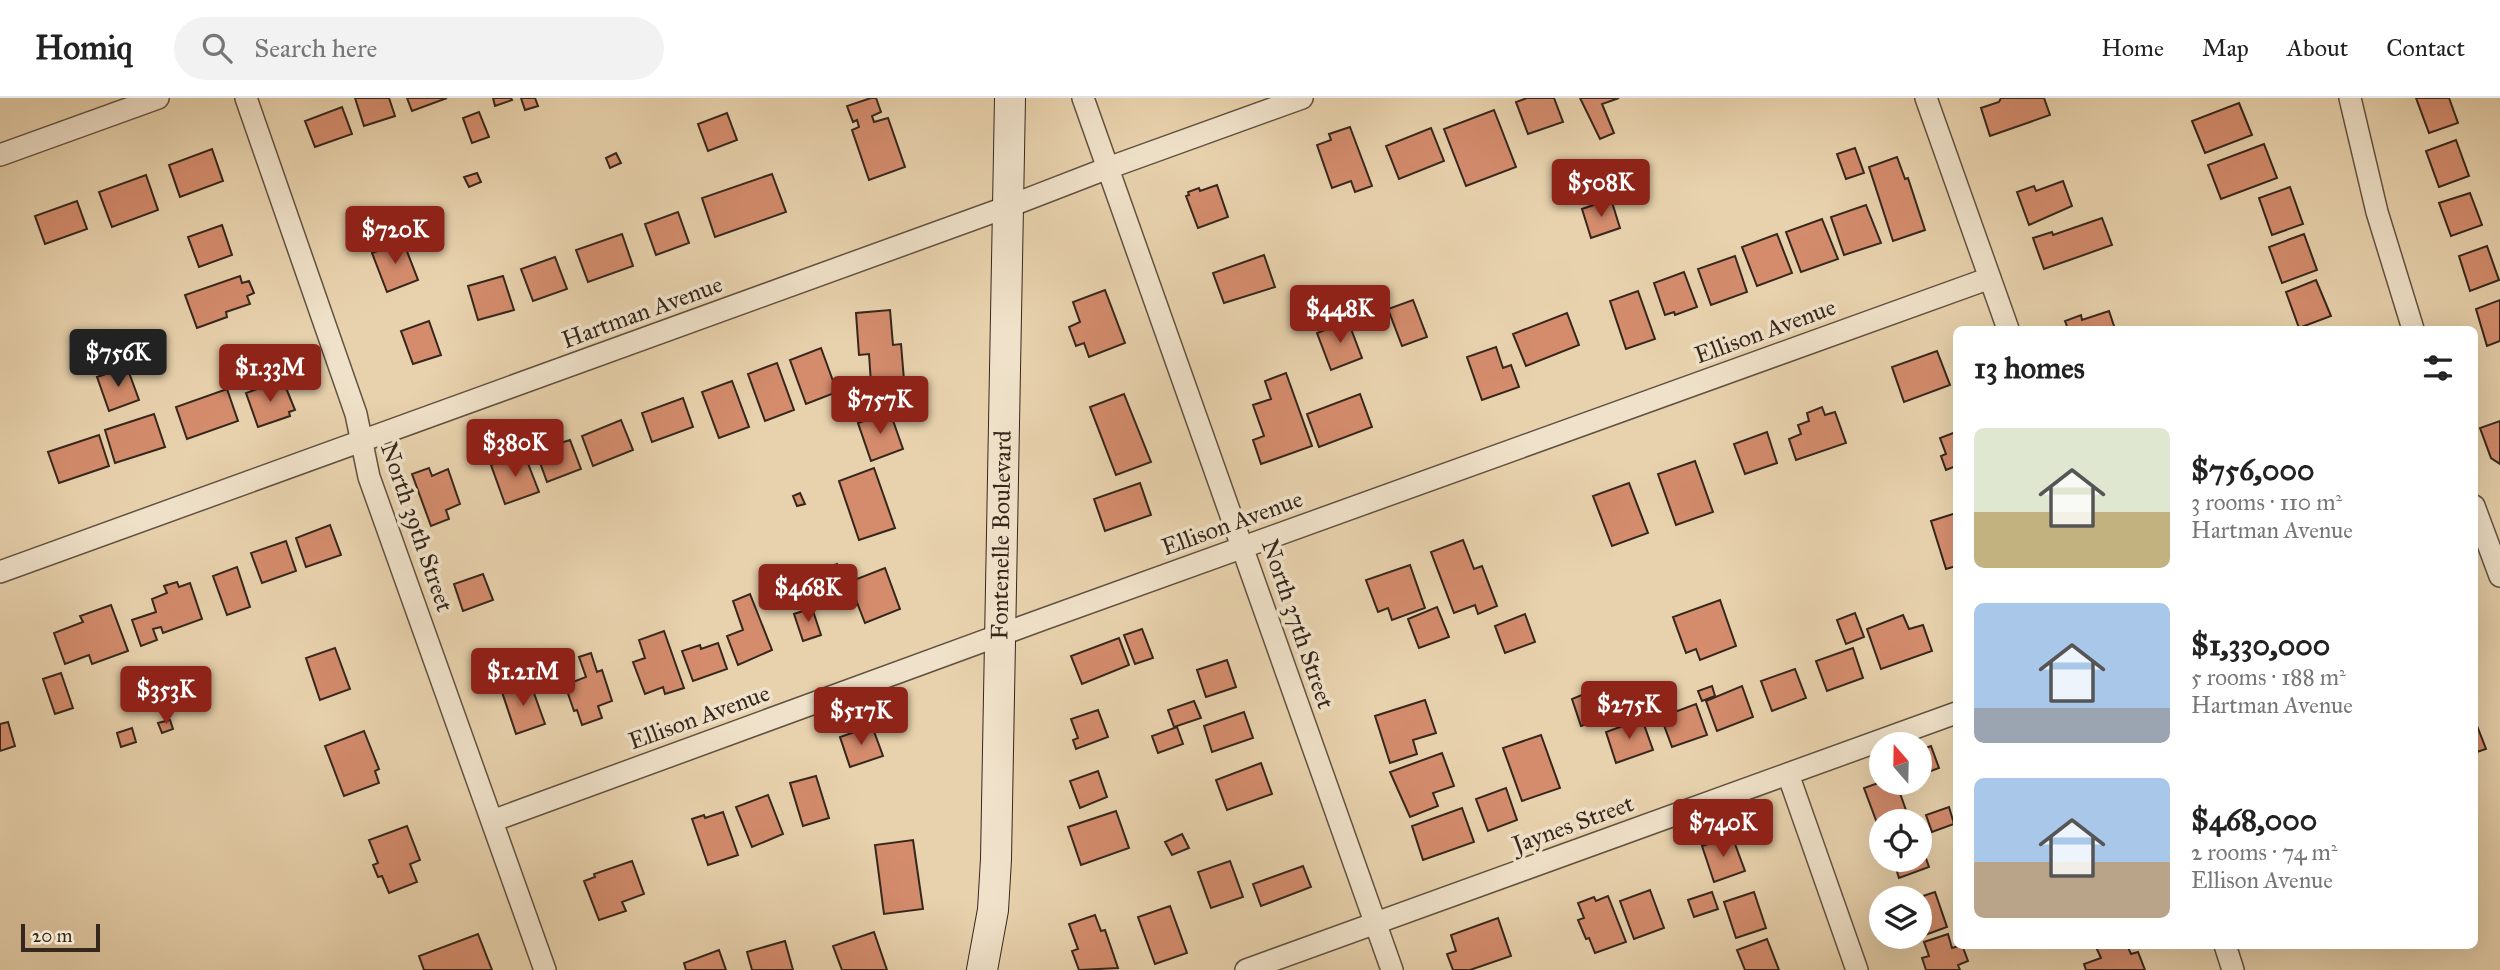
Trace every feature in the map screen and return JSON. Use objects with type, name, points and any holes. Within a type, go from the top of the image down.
[{"type":"main road","name":"Fontenelle Boulevard","points":[[982,970],[993,910],[996,859],[1010,98]]},
{"type":"street","points":[[0,155],[158,98]]},
{"type":"street","name":"North 39th Street","points":[[246,98],[356,414],[369,477],[545,970]]},
{"type":"street","name":"North 37th Street","points":[[1083,98],[1392,970]]},
{"type":"street","name":"Hartman Avenue","points":[[0,572],[1302,98]]},
{"type":"street","points":[[1926,98],[2007,326]]},
{"type":"street","points":[[2350,98],[2377,212],[2412,326]]},
{"type":"street","name":"Ellison Avenue","points":[[492,821],[1990,278]]},
{"type":"street","points":[[2486,529],[2500,576]]},
{"type":"street","name":"Jaynes Street","points":[[1246,970],[1953,714]]},
{"type":"street","points":[[1788,774],[1857,970]]},
{"type":"street","points":[[2226,949],[2233,970]]},
{"type":"building","points":[[355,98],[389,98],[395,116],[364,126]]},
{"type":"building","points":[[407,98],[447,98],[412,111]]},
{"type":"building","points":[[493,98],[511,98],[512,100],[495,106]]},
{"type":"building","points":[[521,98],[535,98],[538,106],[525,110]]},
{"type":"building","points":[[876,98],[881,112],[872,116],[874,122],[888,118],[905,167],[869,180],[852,130],[859,127],[857,120],[853,122],[847,106]]},
{"type":"building","points":[[1527,98],[1554,98],[1563,122],[1528,134],[1516,102]]},
{"type":"building","points":[[1580,98],[1619,98],[1602,104],[1614,133],[1600,139]]},
{"type":"building","points":[[2001,98],[2044,98],[2050,115],[1990,136],[1981,108],[1999,102]]},
{"type":"building","points":[[2416,98],[2449,98],[2458,123],[2429,133]]},
{"type":"building","points":[[2239,103],[2252,135],[2205,153],[2192,121]]},
{"type":"building","points":[[342,107],[352,134],[315,147],[305,121]]},
{"type":"building","points":[[1494,110],[1516,167],[1466,186],[1444,129]]},
{"type":"building","points":[[479,112],[489,137],[472,143],[463,118]]},
{"type":"building","points":[[727,113],[737,140],[708,151],[698,124]]},
{"type":"building","points":[[1350,127],[1372,186],[1355,192],[1351,181],[1332,188],[1317,145],[1331,140],[1329,134]]},
{"type":"building","points":[[1431,128],[1444,161],[1399,179],[1386,146]]},
{"type":"building","points":[[2456,140],[2469,176],[2439,187],[2426,151]]},
{"type":"building","points":[[2264,144],[2277,178],[2221,199],[2208,165]]},
{"type":"building","points":[[1855,148],[1864,173],[1846,179],[1837,154]]},
{"type":"building","points":[[212,149],[223,181],[180,197],[169,165]]},
{"type":"building","points":[[616,153],[621,163],[610,168],[606,158]]},
{"type":"building","points":[[1897,157],[1905,179],[1908,178],[1925,230],[1893,241],[1869,167]]},
{"type":"building","points":[[477,173],[481,182],[469,187],[464,177]]},
{"type":"building","points":[[772,174],[786,212],[715,237],[702,198]]},
{"type":"building","points":[[146,175],[158,210],[112,227],[99,192]]},
{"type":"building","points":[[2063,181],[2072,206],[2029,225],[2017,192],[2034,186],[2036,191]]},
{"type":"building","points":[[1217,185],[1228,217],[1198,228],[1186,196],[1189,195],[1188,192],[1199,188],[1200,191]]},
{"type":"building","points":[[2290,187],[2303,224],[2272,235],[2259,198]]},
{"type":"building","points":[[2470,193],[2482,225],[2451,236],[2439,203]]},
{"type":"building","points":[[1611,199],[1620,228],[1591,238],[1582,209]]},
{"type":"building","points":[[77,201],[87,229],[45,244],[35,216]]},
{"type":"building","points":[[1866,205],[1881,243],[1844,255],[1831,217]]},
{"type":"building","points":[[678,212],[689,243],[656,255],[645,224]]},
{"type":"building","points":[[2102,218],[2112,245],[2044,269],[2033,238],[2052,232],[2053,235]]},
{"type":"building","points":[[1822,219],[1838,259],[1801,272],[1786,232]]},
{"type":"building","points":[[222,225],[232,255],[199,267],[188,237]]},
{"type":"building","points":[[622,234],[633,266],[588,282],[576,250]]},
{"type":"building","points":[[1777,234],[1792,273],[1757,286],[1742,247]]},
{"type":"building","points":[[2304,234],[2317,270],[2282,283],[2269,247]]},
{"type":"building","points":[[403,241],[418,280],[387,292],[372,253]]},
{"type":"building","points":[[2487,246],[2499,280],[2470,291],[2459,256]]},
{"type":"building","points":[[1264,255],[1275,287],[1224,303],[1213,273]]},
{"type":"building","points":[[1735,256],[1747,292],[1711,305],[1698,269]]},
{"type":"building","points":[[555,257],[567,289],[533,301],[521,269]]},
{"type":"building","points":[[1684,272],[1697,307],[1675,315],[1674,312],[1665,315],[1654,283]]},
{"type":"building","points":[[240,276],[242,283],[249,281],[254,293],[247,296],[250,304],[226,312],[227,317],[197,328],[185,295]]},
{"type":"building","points":[[503,276],[514,310],[478,320],[468,286]]},
{"type":"building","points":[[2316,280],[2331,316],[2298,326],[2286,292]]},
{"type":"building","points":[[1105,290],[1125,343],[1089,357],[1084,343],[1076,346],[1069,327],[1080,322],[1073,302]]},
{"type":"building","points":[[1638,291],[1655,339],[1626,349],[1610,301]]},
{"type":"building","points":[[1413,300],[1427,337],[1402,346],[1388,309]]},
{"type":"building","points":[[2500,300],[2500,341],[2487,346],[2476,309]]},
{"type":"building","points":[[890,310],[893,345],[901,344],[904,380],[871,383],[869,354],[859,355],[856,313]]},
{"type":"building","points":[[2109,311],[2114,326],[2067,326],[2065,321],[2081,315],[2082,320]]},
{"type":"building","points":[[1567,313],[1579,345],[1526,366],[1513,334]]},
{"type":"building","points":[[429,321],[441,355],[413,364],[401,331]]},
{"type":"building","points":[[1348,321],[1362,358],[1331,370],[1317,333]]},
{"type":"building","points":[[1496,347],[1503,368],[1511,365],[1519,387],[1482,400],[1467,357]]},
{"type":"building","points":[[821,348],[837,392],[806,404],[790,360]]},
{"type":"building","points":[[1937,351],[1950,385],[1904,402],[1892,367]]},
{"type":"building","points":[[777,363],[794,410],[765,421],[748,374]]},
{"type":"building","points":[[127,367],[139,400],[109,411],[97,377]]},
{"type":"building","points":[[1286,373],[1312,446],[1261,464],[1253,440],[1264,436],[1253,405],[1271,399],[1265,381]]},
{"type":"building","points":[[279,381],[280,385],[284,383],[295,410],[289,412],[290,416],[258,427],[246,393]]},
{"type":"building","points":[[732,381],[749,427],[719,438],[702,392]]},
{"type":"building","points":[[227,389],[238,421],[187,439],[176,407]]},
{"type":"building","points":[[1124,394],[1151,462],[1116,475],[1090,407]]},
{"type":"building","points":[[1360,394],[1372,427],[1319,447],[1307,414]]},
{"type":"building","points":[[683,398],[693,427],[652,442],[642,413]]},
{"type":"building","points":[[1822,407],[1825,415],[1835,412],[1846,443],[1796,460],[1789,439],[1801,434],[1798,425],[1809,421],[1807,413]]},
{"type":"building","points":[[890,412],[903,449],[871,461],[858,423]]},
{"type":"building","points":[[154,414],[165,447],[115,463],[105,430]]},
{"type":"building","points":[[621,420],[633,450],[593,466],[582,436]]},
{"type":"building","points":[[2500,421],[2500,464],[2491,458],[2480,428]]},
{"type":"building","points":[[1767,432],[1777,463],[1745,474],[1734,444]]},
{"type":"building","points":[[1953,433],[1953,467],[1946,470],[1941,456],[1946,454],[1940,438]]},
{"type":"building","points":[[99,435],[109,466],[59,483],[48,452]]},
{"type":"building","points":[[555,439],[557,444],[570,440],[581,469],[547,482],[534,446]]},
{"type":"building","points":[[524,453],[539,492],[505,504],[491,465]]},
{"type":"building","points":[[1695,461],[1713,512],[1676,525],[1658,474]]},
{"type":"building","points":[[429,468],[432,476],[448,469],[460,504],[446,510],[449,519],[431,526],[412,474]]},
{"type":"building","points":[[874,468],[895,528],[859,540],[839,481]]},
{"type":"building","points":[[1140,483],[1151,515],[1105,531],[1094,499]]},
{"type":"building","points":[[1629,483],[1648,533],[1612,546],[1593,496]]},
{"type":"building","points":[[800,493],[805,504],[797,506],[793,496]]},
{"type":"building","points":[[1953,514],[1953,567],[1946,569],[1931,521]]},
{"type":"building","points":[[330,525],[341,555],[306,567],[296,538]]},
{"type":"building","points":[[1463,540],[1474,569],[1482,566],[1497,606],[1478,614],[1475,605],[1454,613],[1431,552]]},
{"type":"building","points":[[286,541],[296,571],[262,583],[251,553]]},
{"type":"building","points":[[837,564],[845,590],[826,596],[817,571]]},
{"type":"building","points":[[1410,565],[1425,608],[1392,620],[1388,608],[1378,612],[1366,580]]},
{"type":"building","points":[[237,567],[250,607],[227,615],[213,576]]},
{"type":"building","points":[[885,568],[900,609],[865,623],[849,582]]},
{"type":"building","points":[[483,574],[493,600],[463,611],[454,584]]},
{"type":"building","points":[[177,582],[179,587],[190,583],[202,619],[163,633],[161,627],[153,629],[157,640],[141,646],[132,620],[156,612],[152,599],[167,593],[164,586]]},
{"type":"building","points":[[750,594],[772,650],[738,665],[727,636],[743,630],[733,601]]},
{"type":"building","points":[[1720,600],[1736,646],[1700,660],[1696,649],[1686,653],[1673,617]]},
{"type":"building","points":[[111,605],[128,651],[92,664],[89,655],[65,664],[54,633],[83,622],[80,616]]},
{"type":"building","points":[[1437,607],[1449,637],[1419,648],[1408,619]]},
{"type":"building","points":[[812,608],[821,635],[803,641],[794,614]]},
{"type":"building","points":[[1855,613],[1864,637],[1846,644],[1837,620]]},
{"type":"building","points":[[1525,614],[1535,642],[1505,653],[1495,626]]},
{"type":"building","points":[[1903,615],[1909,629],[1923,625],[1932,651],[1881,669],[1867,629]]},
{"type":"building","points":[[1142,629],[1153,658],[1135,664],[1124,635]]},
{"type":"building","points":[[664,631],[684,688],[665,694],[663,687],[645,694],[633,662],[645,658],[639,640]]},
{"type":"building","points":[[1119,638],[1129,665],[1082,684],[1071,656]]},
{"type":"building","points":[[718,643],[727,669],[693,681],[682,651],[700,645],[701,649]]},
{"type":"building","points":[[335,648],[350,689],[320,700],[306,658]]},
{"type":"building","points":[[1853,648],[1863,678],[1827,691],[1816,661]]},
{"type":"building","points":[[591,653],[597,672],[602,670],[612,701],[598,706],[602,718],[582,725],[565,685],[586,677],[579,657]]},
{"type":"building","points":[[1227,660],[1236,687],[1206,697],[1197,670]]},
{"type":"building","points":[[1795,669],[1806,698],[1772,711],[1761,681]]},
{"type":"building","points":[[61,673],[73,708],[55,714],[43,679]]},
{"type":"building","points":[[530,682],[545,724],[516,734],[502,692]]},
{"type":"building","points":[[1654,685],[1663,709],[1646,715],[1638,691]]},
{"type":"building","points":[[1712,686],[1715,696],[1702,701],[1698,691]]},
{"type":"building","points":[[1742,686],[1753,717],[1717,731],[1706,701]]},
{"type":"building","points":[[1589,692],[1599,720],[1581,726],[1572,699]]},
{"type":"building","points":[[1425,700],[1436,733],[1413,740],[1417,754],[1390,763],[1375,716]]},
{"type":"building","points":[[1194,701],[1201,718],[1174,727],[1168,710]]},
{"type":"building","points":[[1696,704],[1707,735],[1672,747],[1661,717]]},
{"type":"building","points":[[1098,710],[1108,737],[1076,749],[1073,740],[1078,738],[1071,719]]},
{"type":"building","points":[[1244,712],[1253,738],[1212,752],[1204,726]]},
{"type":"building","points":[[1642,719],[1653,750],[1616,763],[1606,732]]},
{"type":"building","points":[[170,720],[173,729],[162,733],[158,723]]},
{"type":"building","points":[[8,722],[15,746],[0,751],[0,724]]},
{"type":"building","points":[[872,726],[883,756],[850,767],[840,737]]},
{"type":"building","points":[[1177,727],[1183,744],[1158,753],[1152,736]]},
{"type":"building","points":[[132,728],[136,742],[121,747],[117,733]]},
{"type":"building","points":[[2478,728],[2486,749],[2478,752]]},
{"type":"building","points":[[364,731],[379,769],[375,771],[379,783],[344,796],[325,746]]},
{"type":"building","points":[[1541,735],[1560,788],[1522,801],[1503,748]]},
{"type":"building","points":[[1932,749],[1939,768],[1932,771]]},
{"type":"building","points":[[1442,753],[1454,786],[1433,793],[1438,806],[1410,817],[1390,772]]},
{"type":"building","points":[[1261,763],[1272,794],[1227,810],[1216,780]]},
{"type":"building","points":[[1098,771],[1107,797],[1080,808],[1070,781]]},
{"type":"building","points":[[816,776],[829,818],[803,826],[790,783]]},
{"type":"building","points":[[1869,786],[1869,795],[1901,795],[1906,809],[1872,809],[1864,788]]},
{"type":"building","points":[[1506,788],[1517,820],[1488,831],[1476,799]]},
{"type":"building","points":[[768,795],[783,834],[752,847],[736,807]]},
{"type":"building","points":[[1949,807],[1953,824],[1932,832],[1932,813]]},
{"type":"building","points":[[1462,808],[1474,842],[1423,860],[1412,826]]},
{"type":"building","points":[[1116,811],[1129,848],[1081,865],[1068,827]]},
{"type":"building","points":[[723,812],[738,855],[708,865],[692,819]]},
{"type":"building","points":[[407,826],[420,860],[410,864],[417,882],[389,893],[382,876],[378,877],[373,865],[378,863],[369,840]]},
{"type":"building","points":[[1182,834],[1189,848],[1172,855],[1165,842]]},
{"type":"building","points":[[1732,836],[1745,871],[1714,882],[1702,846]]},
{"type":"building","points":[[913,840],[923,909],[884,914],[875,845]]},
{"type":"building","points":[[632,861],[644,894],[622,902],[626,911],[599,920],[584,881],[595,877],[594,874]]},
{"type":"building","points":[[1230,861],[1243,897],[1211,908],[1198,872]]},
{"type":"building","points":[[1303,866],[1311,887],[1261,906],[1253,884]]},
{"type":"building","points":[[1897,872],[1915,872],[1899,878]]},
{"type":"building","points":[[1650,890],[1664,928],[1634,939],[1620,901]]},
{"type":"building","points":[[1712,892],[1718,909],[1694,917],[1688,900]]},
{"type":"building","points":[[1754,892],[1766,928],[1736,938],[1724,902]]},
{"type":"building","points":[[1935,892],[1947,927],[1932,932],[1932,893]]},
{"type":"building","points":[[1608,896],[1626,942],[1595,953],[1578,920],[1584,918],[1578,903],[1594,897],[1596,901]]},
{"type":"building","points":[[1170,906],[1187,953],[1155,964],[1138,917]]},
{"type":"building","points":[[1095,915],[1101,931],[1105,930],[1118,968],[1079,970],[1072,951],[1078,949],[1069,924]]},
{"type":"building","points":[[1498,918],[1511,956],[1470,970],[1453,970],[1447,954],[1456,951],[1451,935]]},
{"type":"building","points":[[874,932],[887,970],[842,970],[833,946]]},
{"type":"building","points":[[478,934],[492,970],[424,970],[419,956]]},
{"type":"building","points":[[1948,934],[1952,948],[1964,949],[1968,961],[1958,965],[1960,970],[1926,970],[1922,958],[1929,956],[1926,949],[1932,949],[1932,939]]},
{"type":"building","points":[[1767,939],[1779,970],[1745,970],[1737,950]]},
{"type":"building","points":[[785,941],[793,970],[752,970],[747,952]]},
{"type":"building","points":[[2097,949],[2129,949],[2131,954],[2138,952],[2145,970],[2086,970],[2084,964],[2101,958]]},
{"type":"building","points":[[719,950],[726,970],[686,970],[684,963]]}]
